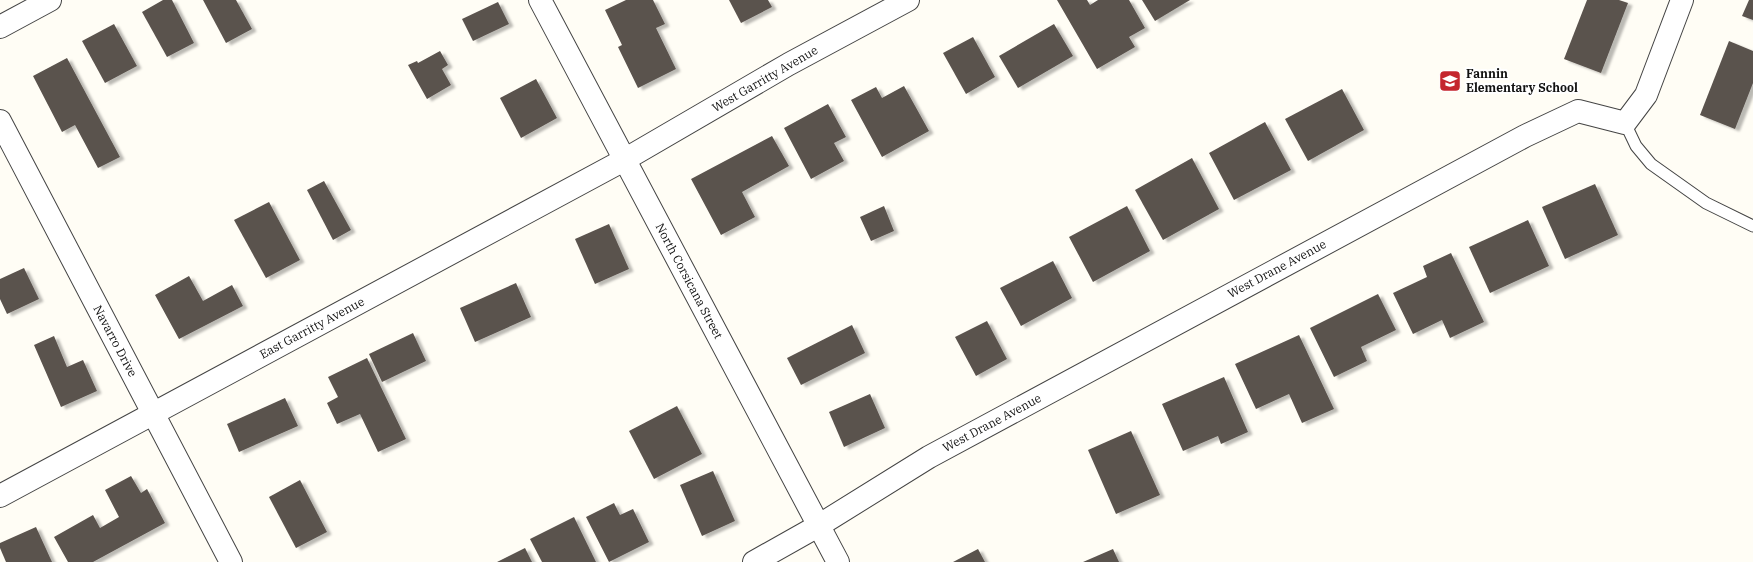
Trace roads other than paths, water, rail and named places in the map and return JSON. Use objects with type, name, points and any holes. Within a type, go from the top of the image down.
[{"type":"street","points":[[0,27],[50,0]]},
{"type":"street","name":"North Corsicana Street","points":[[540,0],[838,562]]},
{"type":"street","name":"West Garritty Avenue","points":[[624,160],[789,64],[908,0]]},
{"type":"street","points":[[1625,123],[1646,95],[1682,0]]},
{"type":"street","name":"West Drane Avenue","points":[[754,562],[818,526],[929,457],[1525,136],[1578,111],[1625,123]]},
{"type":"street","name":"Navarro Drive","points":[[0,120],[231,562]]},
{"type":"street","name":"East Garritty Avenue","points":[[0,496],[624,160]]},
{"type":"lane","points":[[1625,123],[1636,146],[1651,164],[1706,203],[1753,226]]},
{"type":"place","name":"Fannin Elementary School","points":[[1450,81]]}]
